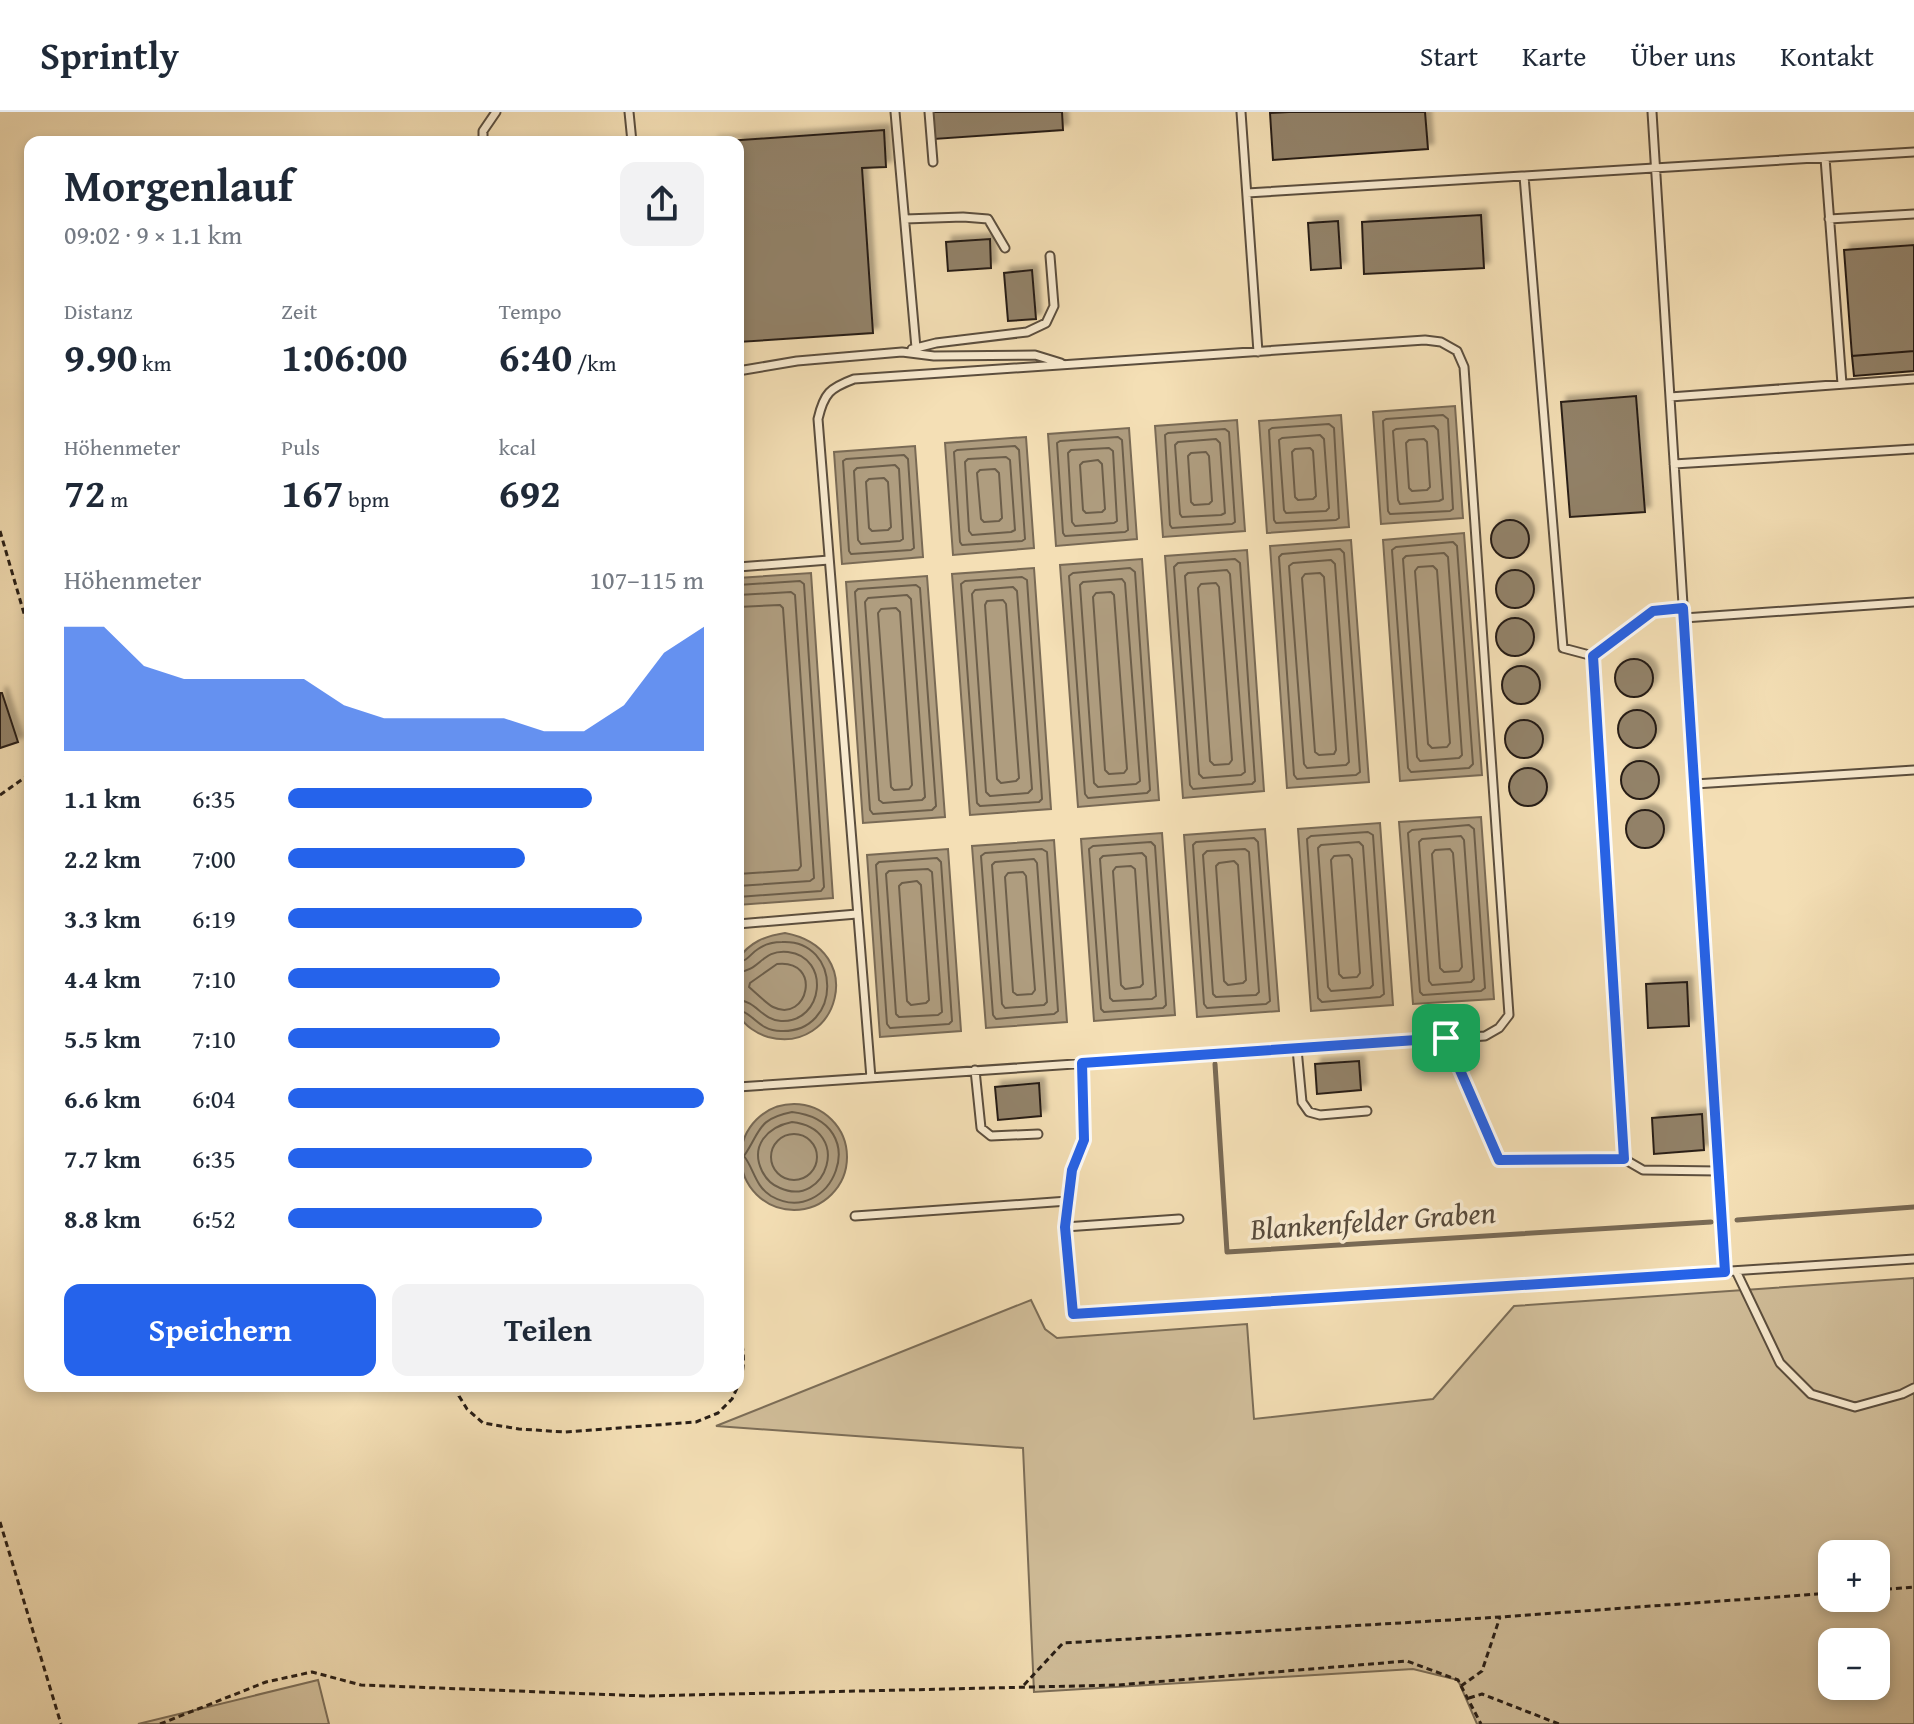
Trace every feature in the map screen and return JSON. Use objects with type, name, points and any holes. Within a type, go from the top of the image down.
[{"type":"lane","points":[[483,136],[496,112]]},
{"type":"lane","points":[[629,112],[631,136]]},
{"type":"lane","points":[[895,112],[916,348]]},
{"type":"lane","points":[[929,112],[933,162]]},
{"type":"lane","points":[[1241,112],[1258,352]]},
{"type":"lane","points":[[1652,112],[1725,1272]]},
{"type":"lane","points":[[1247,193],[1914,152]]},
{"type":"lane","points":[[1825,158],[1842,384]]},
{"type":"lane","points":[[1524,176],[1563,648],[1593,656]]},
{"type":"lane","points":[[1829,219],[1914,214]]},
{"type":"lane","points":[[905,219],[988,219],[1005,248]]},
{"type":"lane","points":[[744,370],[797,361],[902,352],[936,343],[1027,332],[1046,323],[1054,306],[1050,256]]},
{"type":"lane","points":[[744,1087],[871,1078],[975,1070],[1485,1036],[1499,1028],[1509,1015],[1464,367],[1457,351],[1441,342],[1425,340],[854,379],[835,386],[822,402],[818,419],[871,1078]]},
{"type":"lane","points":[[902,352],[934,356],[1035,355],[1067,365]]},
{"type":"lane","points":[[1670,397],[1914,379]]},
{"type":"lane","points":[[1674,464],[1914,449]]},
{"type":"lane","points":[[744,567],[829,560]]},
{"type":"lane","points":[[1684,618],[1914,602]]},
{"type":"lane","points":[[1593,656],[1653,611],[1683,608]]},
{"type":"lane","points":[[1593,656],[1624,1159]]},
{"type":"lane","points":[[1695,784],[1914,770]]},
{"type":"lane","points":[[744,923],[857,914]]},
{"type":"lane","points":[[1446,1038],[1499,1160],[1624,1159],[1643,1170],[1719,1171]]},
{"type":"lane","points":[[1297,1049],[1302,1102],[1309,1112],[1320,1115],[1367,1111]]},
{"type":"lane","points":[[1082,1063],[1084,1140],[1072,1170],[1065,1227],[1073,1314],[1914,1259]]},
{"type":"lane","points":[[975,1070],[981,1128],[991,1136],[1038,1134]]},
{"type":"lane","points":[[855,1216],[1068,1201]]},
{"type":"lane","points":[[1065,1227],[1179,1219]]},
{"type":"lane","points":[[1736,1271],[1780,1363],[1811,1394],[1855,1407],[1914,1388]]},
{"type":"path","points":[[0,531],[24,613]]},
{"type":"path","points":[[0,795],[24,778]]},
{"type":"path","points":[[459,1392],[467,1409],[483,1423],[565,1432],[696,1422],[718,1413],[735,1392]]},
{"type":"path","points":[[0,1522],[61,1724]]},
{"type":"path","points":[[1890,1589],[1914,1587]]},
{"type":"path","points":[[1023,1686],[1063,1643],[1818,1594]]},
{"type":"path","points":[[1461,1686],[1482,1671],[1500,1617]]},
{"type":"path","points":[[160,1724],[266,1682],[312,1672],[361,1685],[645,1696],[1118,1685],[1407,1661],[1458,1680],[1481,1724]]},
{"type":"path","points":[[1467,1698],[1482,1694],[1559,1724]]},
{"type":"shaded area","points":[[1914,1278],[1914,1724],[1477,1724],[1458,1680],[1413,1669],[1034,1692],[1023,1448],[716,1426],[1031,1300],[1045,1329],[1057,1338],[1247,1324],[1254,1419],[1433,1399],[1514,1306]]},
{"type":"shaded area","points":[[318,1680],[329,1724],[138,1724]]},
{"type":"water","points":[[1455,406],[1463,518],[1381,524],[1373,412]]},
{"type":"water","points":[[1341,415],[1349,527],[1267,533],[1259,421]]},
{"type":"water","points":[[1237,420],[1245,531],[1163,537],[1155,426]]},
{"type":"water","points":[[1129,428],[1137,539],[1056,546],[1048,434]]},
{"type":"water","points":[[1026,437],[1034,548],[953,555],[945,443]]},
{"type":"water","points":[[915,446],[923,557],[842,564],[834,452]]},
{"type":"water","points":[[1464,533],[1482,775],[1400,781],[1383,540]]},
{"type":"water","points":[[1351,540],[1369,782],[1287,788],[1270,546]]},
{"type":"water","points":[[1247,550],[1264,791],[1183,798],[1165,556]]},
{"type":"water","points":[[1142,559],[1159,800],[1078,807],[1060,565]]},
{"type":"water","points":[[1034,568],[1051,809],[970,815],[952,574]]},
{"type":"water","points":[[811,573],[833,898],[744,905],[744,578]]},
{"type":"water","points":[[927,576],[945,817],[863,823],[846,582]]},
{"type":"water","points":[[1481,817],[1494,999],[1413,1004],[1399,822]]},
{"type":"water","points":[[1380,823],[1393,1005],[1311,1011],[1298,829]]},
{"type":"water","points":[[1265,829],[1279,1011],[1197,1017],[1184,835]]},
{"type":"water","points":[[1162,833],[1175,1015],[1094,1021],[1081,839]]},
{"type":"water","points":[[1054,840],[1067,1022],[986,1028],[972,846]]},
{"type":"water","points":[[948,849],[961,1031],[880,1037],[867,855]]},
{"type":"water","points":[[785,933],[812,943],[828,959],[835,978],[835,998],[827,1017],[812,1031],[792,1039],[768,1037],[744,1022],[744,952],[758,941]]},
{"type":"water","points":[[784,1105],[804,1105],[823,1113],[838,1128],[846,1147],[846,1167],[838,1186],[823,1201],[804,1209],[784,1209],[765,1201],[750,1186],[744,1174],[744,1140],[750,1128],[765,1113]]},
{"type":"building","points":[[932,112],[1062,112],[1063,130],[934,139]]},
{"type":"building","points":[[1425,112],[1428,149],[1273,160],[1270,113]]},
{"type":"building","points":[[884,130],[886,167],[862,168],[873,333],[744,342],[744,140]]},
{"type":"building","points":[[1481,215],[1484,268],[1364,274],[1362,222]]},
{"type":"building","points":[[1338,221],[1341,268],[1311,270],[1308,223]]},
{"type":"building","points":[[990,239],[991,268],[948,271],[946,242]]},
{"type":"building","points":[[1914,245],[1914,351],[1852,356],[1844,250]]},
{"type":"building","points":[[1032,270],[1036,319],[1008,321],[1004,273]]},
{"type":"building","points":[[1914,351],[1914,371],[1854,376],[1852,356]]},
{"type":"building","points":[[1636,396],[1645,512],[1570,517],[1561,402]]},
{"type":"building","points":[[1510,520],[1523,526],[1529,539],[1523,552],[1510,558],[1497,552],[1491,539],[1497,526]]},
{"type":"building","points":[[1515,570],[1528,576],[1534,589],[1528,602],[1515,608],[1502,602],[1496,589],[1502,576]]},
{"type":"building","points":[[1515,618],[1528,624],[1534,637],[1528,650],[1515,656],[1502,650],[1496,637],[1502,624]]},
{"type":"building","points":[[1634,659],[1647,665],[1653,678],[1647,691],[1634,697],[1621,691],[1615,678],[1621,665]]},
{"type":"building","points":[[1521,666],[1534,672],[1540,685],[1534,698],[1521,704],[1508,698],[1502,685],[1508,672]]},
{"type":"building","points":[[0,693],[18,742],[0,748]]},
{"type":"building","points":[[1637,710],[1650,716],[1656,729],[1650,742],[1637,748],[1624,742],[1618,729],[1624,716]]},
{"type":"building","points":[[1524,720],[1537,726],[1543,739],[1537,752],[1524,758],[1511,752],[1505,739],[1511,726]]},
{"type":"building","points":[[1640,761],[1653,767],[1659,780],[1653,793],[1640,799],[1627,793],[1621,780],[1627,767]]},
{"type":"building","points":[[1528,768],[1541,774],[1547,787],[1541,800],[1528,806],[1515,800],[1509,787],[1515,774]]},
{"type":"building","points":[[1645,810],[1658,816],[1664,829],[1658,842],[1645,848],[1632,842],[1626,829],[1632,816]]},
{"type":"building","points":[[1687,982],[1689,1026],[1648,1028],[1646,984]]},
{"type":"building","points":[[1359,1061],[1361,1090],[1317,1094],[1315,1064]]},
{"type":"building","points":[[1039,1083],[1041,1116],[998,1120],[995,1087]]},
{"type":"building","points":[[1702,1114],[1704,1150],[1654,1154],[1652,1118]]},
{"type":"waterway","name":"Blankenfelder Graben","points":[[1215,1064],[1227,1252],[1711,1222]]},
{"type":"waterway","name":"Blankenfelder Graben","points":[[1737,1220],[1914,1207]]},
{"type":"route","points":[[1683,608],[1725,1272],[1073,1314],[1065,1227],[1072,1170],[1084,1140],[1082,1063],[1446,1038],[1499,1160],[1624,1159],[1593,656],[1653,611],[1683,608]]}]
